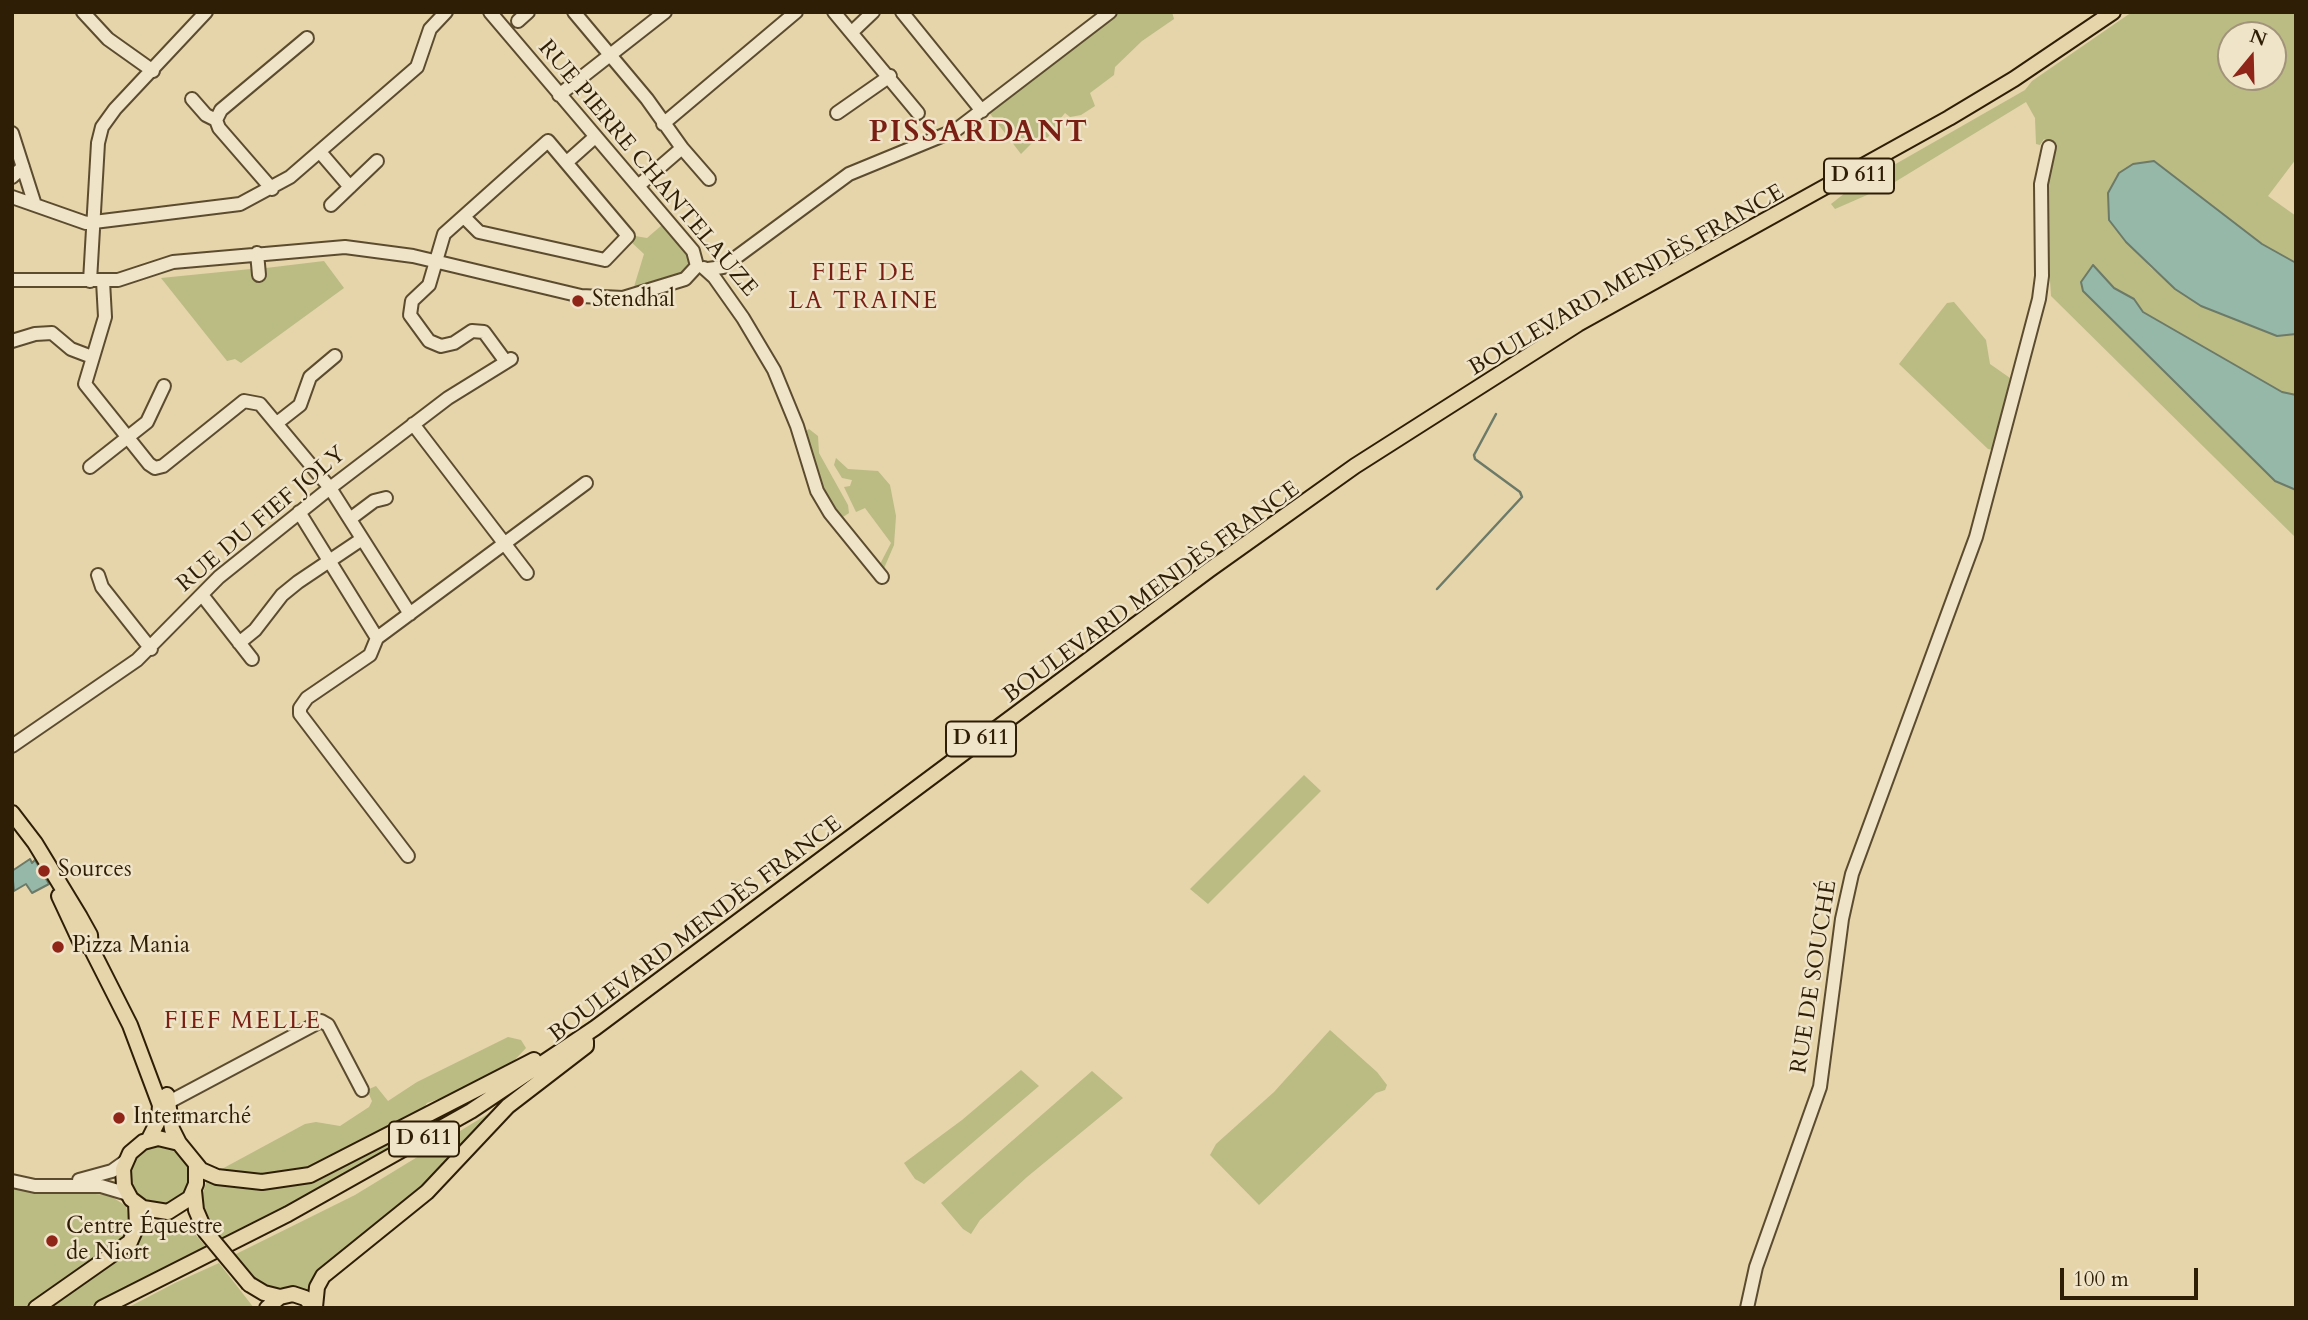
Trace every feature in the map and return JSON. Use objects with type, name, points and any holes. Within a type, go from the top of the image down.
[{"type":"main road","name":"BOULEVARD MENDÈS FRANCE","points":[[230,1246],[440,1129],[610,1017],[1188,586],[1355,466],[1578,324],[1949,118],[2035,65],[2113,12]]},
{"type":"main road","name":"BOULEVARD MENDÈS FRANCE","points":[[230,1246],[444,1135],[586,1041],[1181,599],[1369,464],[1587,327],[1978,108],[2123,12]]},
{"type":"main road","points":[[12,801],[51,871],[61,902],[80,941],[91,948],[130,1025],[160,1105],[159,1119],[149,1139]]},
{"type":"main road","points":[[12,813],[28,832]]},
{"type":"main road","points":[[36,1308],[130,1242],[137,1226],[132,1199],[123,1178],[126,1161],[136,1147],[149,1139],[165,1139],[179,1143],[190,1152],[196,1165],[206,1174],[247,1182],[275,1182],[310,1175],[526,1064],[596,1020],[610,1017]]},
{"type":"main road","points":[[130,1025],[144,1042],[169,1102],[172,1129],[179,1143]]},
{"type":"main road","points":[[315,1308],[317,1287],[323,1276],[427,1192],[508,1106],[586,1046],[586,1041]]},
{"type":"main road","points":[[196,1165],[196,1210],[205,1231],[249,1284],[260,1308]]},
{"type":"main road","points":[[132,1199],[152,1212],[168,1212],[184,1204],[194,1191]]},
{"type":"main road","points":[[168,1212],[205,1231]]},
{"type":"main road","name":"D 611","points":[[102,1308],[230,1246]]},
{"type":"main road","name":"D 611","points":[[114,1308],[230,1246]]},
{"type":"main road","points":[[249,1284],[264,1293],[279,1297],[299,1295],[315,1308]]},
{"type":"main road","points":[[267,1308],[279,1297]]},
{"type":"street","points":[[83,12],[108,39],[153,71]]},
{"type":"street","points":[[206,12],[115,109],[102,127],[98,143],[94,221],[97,281],[105,317],[86,387],[149,464],[158,468],[239,403],[249,400],[260,404],[330,488],[410,614]]},
{"type":"street","points":[[12,197],[86,223],[229,207],[272,189],[320,152],[416,67],[430,29],[446,12]]},
{"type":"street","name":"RUE PIERRE CHANTELAUZE","points":[[490,12],[693,251],[703,268],[743,318],[774,370],[797,426],[817,491],[830,513],[882,578]]},
{"type":"street","points":[[574,12],[648,99],[663,124],[709,178]]},
{"type":"street","points":[[559,95],[665,12]]},
{"type":"street","points":[[663,124],[796,12]]},
{"type":"street","points":[[834,12],[890,76],[918,113]]},
{"type":"street","points":[[852,32],[873,12]]},
{"type":"street","points":[[902,12],[982,111]]},
{"type":"street","points":[[12,280],[97,281],[128,277],[163,264],[257,253],[345,247],[435,261],[581,296],[637,296],[685,279],[703,268],[723,267],[849,174],[946,135],[982,111],[1110,12]]},
{"type":"street","points":[[216,120],[221,110],[307,38]]},
{"type":"street","points":[[837,113],[890,76]]},
{"type":"street","points":[[192,99],[206,115],[216,120],[219,128],[272,189]]},
{"type":"street","points":[[12,133],[35,205]]},
{"type":"street","points":[[567,162],[595,137]]},
{"type":"street","points":[[435,261],[444,234],[548,141],[628,236],[605,260],[479,232],[464,217]]},
{"type":"street","name":"RUE DE SOUCHÉ","points":[[1747,1308],[1756,1267],[1820,1087],[1842,919],[1852,874],[1976,537],[2041,286],[2041,184],[2049,146]]},
{"type":"street","points":[[638,186],[682,148]]},
{"type":"street","points":[[320,152],[350,187]]},
{"type":"street","points":[[331,205],[377,161]]},
{"type":"street","points":[[12,177],[23,167]]},
{"type":"street","points":[[257,253],[259,275]]},
{"type":"street","name":"RUE DU FIEF JOLY","points":[[12,746],[152,649],[202,595],[299,512],[413,424],[509,360],[484,332],[472,331],[454,343],[442,346],[429,341],[412,319],[411,304],[429,285],[435,261]]},
{"type":"street","points":[[12,341],[35,334],[52,333],[71,349],[92,357]]},
{"type":"street","points":[[277,424],[300,405],[310,377],[335,356]]},
{"type":"street","points":[[89,467],[150,419],[164,386]]},
{"type":"street","points":[[413,424],[527,573]]},
{"type":"street","points":[[408,856],[300,714],[300,708],[307,698],[370,655],[377,638],[586,483]]},
{"type":"street","points":[[350,519],[374,500],[386,498]]},
{"type":"street","points":[[299,512],[377,638]]},
{"type":"street","points":[[239,643],[255,630],[282,595],[362,539]]},
{"type":"street","points":[[98,575],[102,587],[152,649]]},
{"type":"street","points":[[202,595],[252,659]]},
{"type":"street","points":[[169,1102],[321,1021],[328,1025],[362,1090]]},
{"type":"street","points":[[63,1185],[102,1175],[126,1161]]},
{"type":"street","points":[[12,1181],[35,1186],[101,1186],[132,1199]]},
{"type":"green space","points":[[1114,12],[1172,12],[1174,19],[1142,41],[1115,67],[1114,75],[1090,93],[1095,106],[1081,115],[1070,117],[1065,113],[1060,119],[1059,134],[1055,138],[1051,134],[1047,138],[1041,134],[1021,154],[988,111]]},
{"type":"green space","points":[[2132,12],[2296,12],[2296,159],[2268,196],[2296,216],[2296,263],[2262,244],[2217,211],[2109,220],[2151,268],[2201,306],[2277,336],[2296,334],[2296,395],[2282,392],[2143,312],[2134,299],[2114,288],[2093,266],[2083,291],[2275,481],[2296,490],[2296,538],[2051,296],[2044,187],[2052,146],[2044,139],[2040,145],[2036,144],[2035,118],[2026,102],[1890,185],[1835,209],[1831,204],[1845,193],[2025,90],[2032,81]]},
{"type":"green space","points":[[662,225],[688,255],[689,263],[682,273],[633,290],[644,254],[630,241],[635,236],[647,238]]},
{"type":"green space","points":[[324,261],[344,288],[241,363],[235,359],[227,361],[161,278],[251,269],[264,276],[266,268]]},
{"type":"green space","points":[[1954,302],[1986,340],[1990,364],[2010,378],[1993,450],[1988,449],[1899,364],[1947,303]]},
{"type":"green space","points":[[809,429],[818,436],[819,453],[848,505],[849,513],[840,519],[828,505],[803,433]]},
{"type":"green space","points":[[836,458],[848,469],[878,471],[890,485],[896,516],[894,545],[882,573],[878,568],[891,543],[865,508],[856,512],[844,487],[850,486],[852,480],[842,478],[834,465]]},
{"type":"green space","points":[[1304,775],[1321,791],[1208,904],[1190,889]]},
{"type":"green space","points":[[1330,1030],[1377,1072],[1387,1085],[1385,1090],[1376,1093],[1259,1205],[1210,1155],[1216,1144],[1274,1092]]},
{"type":"green space","points":[[508,1037],[521,1040],[526,1048],[509,1066],[461,1091],[427,1103],[424,1108],[315,1166],[286,1174],[258,1175],[220,1170],[305,1124],[316,1122],[340,1126],[369,1107],[372,1101],[367,1090],[376,1086],[388,1101],[417,1082]]},
{"type":"green space","points":[[1021,1070],[1039,1086],[924,1184],[915,1179],[904,1163],[962,1120]]},
{"type":"green space","points":[[1092,1071],[1123,1098],[1027,1177],[980,1220],[971,1234],[963,1229],[941,1203]]},
{"type":"green space","points":[[501,1084],[327,1187],[222,1240],[205,1217],[201,1200],[207,1179],[274,1185]]},
{"type":"green space","points":[[501,1106],[424,1187],[318,1271],[308,1291],[296,1287],[267,1288],[253,1279],[234,1255],[355,1195]]},
{"type":"green space","points":[[154,1145],[166,1145],[182,1153],[188,1163],[188,1187],[182,1197],[166,1205],[154,1205],[138,1197],[130,1181],[130,1169],[138,1153]]},
{"type":"green space","points":[[12,1188],[109,1195],[126,1206],[130,1227],[124,1237],[25,1308],[12,1308]]},
{"type":"green space","points":[[169,1219],[187,1225],[207,1248],[87,1308],[48,1308],[133,1246],[141,1238],[147,1223]]},
{"type":"green space","points":[[219,1263],[254,1308],[127,1308],[175,1283]]},
{"type":"shaded area","points":[[2154,161],[2262,244],[2296,263],[2296,334],[2277,336],[2201,306],[2175,289],[2126,242],[2109,220],[2108,193],[2119,173],[2133,164]]},
{"type":"shaded area","points":[[2093,265],[2114,288],[2134,299],[2143,312],[2282,392],[2296,395],[2296,490],[2275,481],[2083,291],[2081,282]]},
{"type":"shaded area","points":[[30,859],[32,863],[35,860],[49,884],[32,893],[26,884],[14,891],[12,871]]},
{"type":"waterway","points":[[1437,589],[1522,497],[1520,492],[1475,459],[1474,455],[1496,414]]},
{"type":"place","name":"Stendhal","points":[[578,301]]},
{"type":"place","name":"Sources","points":[[44,871]]},
{"type":"place","name":"Pizza Mania","points":[[58,947]]},
{"type":"place","name":"Intermarché","points":[[119,1118]]},
{"type":"place","name":"Centre Équestre de Niort","points":[[52,1241]]},
{"type":"district","name":"PISSARDANT","points":[[979,134]]},
{"type":"district","name":"FIEF DE LA TRAINE","points":[[864,288]]},
{"type":"district","name":"FIEF MELLE","points":[[243,1022]]}]
